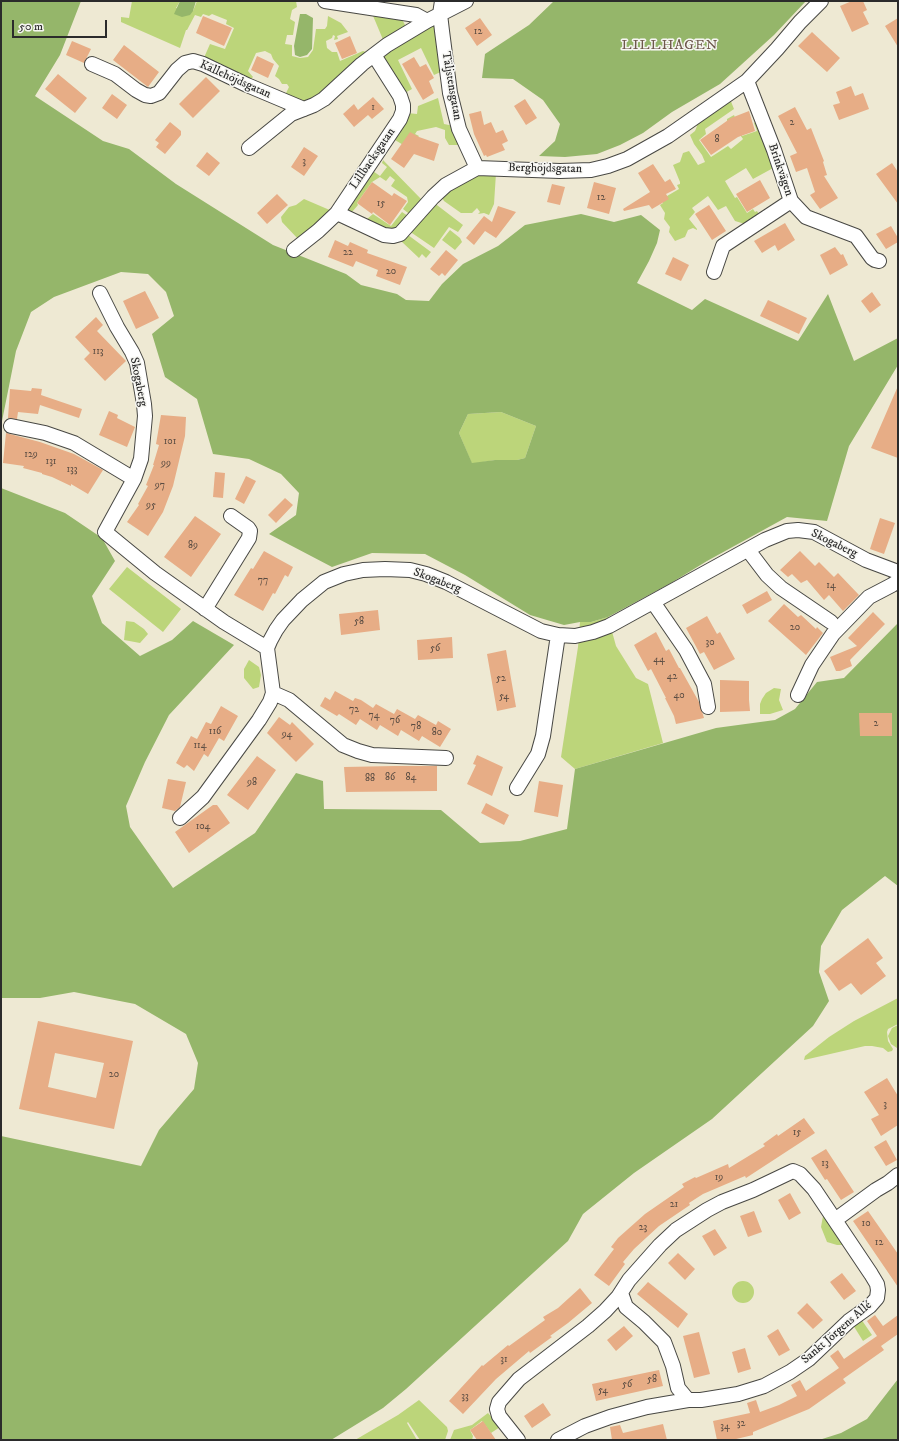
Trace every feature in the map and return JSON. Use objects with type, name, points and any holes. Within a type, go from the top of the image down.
[{"type":"street","points":[[325,1],[416,15],[427,21]]},
{"type":"street","points":[[249,148],[291,114],[324,99],[362,64],[427,21],[441,8],[466,1]]},
{"type":"street","name":"Berghöjdsgatan","points":[[477,168],[560,171],[591,170],[627,159],[668,136],[747,81],[805,16],[821,1]]},
{"type":"street","name":"Täljstensgatan","points":[[441,8],[452,104],[460,129],[477,168]]},
{"type":"street","name":"Lillbacksgatan","points":[[294,250],[318,231],[337,213],[387,139],[403,111],[400,96],[374,55]]},
{"type":"street","name":"Källehöjdsgatan","points":[[92,64],[115,74],[140,93],[152,96],[159,93],[177,70],[185,63],[193,61],[304,109]]},
{"type":"street","name":"Brinkvägen","points":[[747,81],[774,150],[791,201],[806,217],[856,236],[872,258],[879,261]]},
{"type":"street","points":[[337,213],[384,235],[393,236],[400,234],[433,197],[446,186],[477,168]]},
{"type":"street","points":[[714,272],[723,246],[791,201]]},
{"type":"street","name":"Skogaberg","points":[[100,293],[132,352],[136,363],[145,416],[141,459],[134,479],[105,532],[155,573],[205,609],[267,648],[270,640],[283,620],[302,600],[324,582],[344,574],[363,570],[410,570],[426,574],[446,582],[541,631],[558,635],[575,636],[593,632],[609,626],[778,534],[798,530],[807,531],[826,538],[866,560],[898,572]]},
{"type":"street","points":[[11,426],[45,433],[74,443],[134,479]]},
{"type":"street","points":[[205,609],[249,538],[250,531],[248,528],[231,516]]},
{"type":"street","points":[[748,550],[767,575],[776,583],[831,622]]},
{"type":"street","points":[[798,694],[812,665],[836,631],[869,596],[898,581]]},
{"type":"street","points":[[653,602],[686,650],[704,684],[708,707]]},
{"type":"street","points":[[517,788],[538,754],[542,742],[548,711],[558,635]]},
{"type":"street","points":[[180,818],[203,797],[255,726],[270,702],[273,693],[267,648]]},
{"type":"street","points":[[273,693],[289,700],[343,745],[358,751],[372,755],[446,758]]},
{"type":"street","name":"Sankt Jörgens Allé","points":[[518,1440],[499,1416],[497,1409],[499,1402],[519,1379],[588,1326],[610,1306],[621,1293],[629,1280],[660,1245],[676,1230],[722,1202],[753,1190],[793,1171],[800,1174],[814,1189],[877,1284],[877,1298],[870,1306],[849,1321],[813,1356],[779,1379],[756,1389],[738,1394],[647,1407],[610,1417],[585,1426],[558,1440]]},
{"type":"street","points":[[835,1220],[898,1175]]},
{"type":"street","points":[[621,1293],[626,1307],[664,1342],[673,1366],[681,1401]]},
{"type":"street","points":[[610,1306],[626,1307]]},
{"type":"green space","points":[[1,1],[81,1],[60,55],[35,96],[103,141],[129,149],[176,184],[273,245],[346,274],[361,285],[397,294],[406,300],[429,301],[442,284],[463,264],[498,246],[525,225],[581,214],[614,222],[641,215],[660,230],[657,243],[637,283],[692,310],[705,299],[798,341],[828,294],[854,361],[898,338],[898,365],[849,446],[827,521],[787,517],[608,617],[591,622],[580,622],[564,625],[530,615],[465,575],[425,554],[372,553],[332,567],[269,534],[296,515],[299,493],[281,474],[249,459],[213,454],[197,399],[165,377],[152,334],[174,316],[166,292],[148,274],[121,272],[54,297],[31,312],[16,351],[1,426]],"holes":[[[501,412],[536,426],[525,458],[517,460],[495,460],[472,463],[459,433],[468,414]]]},
{"type":"green space","points":[[132,1],[180,1],[176,8],[193,11],[197,1],[296,1],[297,7],[292,10],[290,19],[295,22],[293,35],[287,35],[285,44],[292,45],[292,56],[300,58],[308,57],[313,50],[316,29],[325,29],[327,26],[328,16],[341,23],[348,32],[337,36],[338,39],[334,40],[335,36],[333,35],[332,38],[326,41],[327,48],[332,52],[337,52],[340,61],[363,51],[369,53],[307,104],[288,100],[286,93],[289,87],[287,84],[282,84],[275,76],[279,66],[271,54],[265,51],[256,53],[248,71],[253,77],[249,81],[203,60],[210,44],[225,49],[234,28],[226,24],[227,20],[212,14],[209,16],[203,14],[201,17],[195,15],[186,30],[180,48],[121,22],[121,17],[129,18]]},
{"type":"green space","points":[[180,1],[196,1],[190,15],[182,17],[174,14]]},
{"type":"green space","points":[[554,1],[806,1],[774,35],[720,84],[672,112],[643,133],[620,145],[597,154],[565,157],[539,156],[555,141],[560,124],[543,100],[513,79],[482,78],[485,54],[529,25]]},
{"type":"green space","points":[[371,11],[402,19],[406,27],[384,42]]},
{"type":"green space","points":[[300,14],[306,14],[313,18],[312,49],[307,55],[300,57],[295,55],[294,46]]},
{"type":"green space","points":[[435,24],[445,70],[434,75],[421,48],[398,60],[412,89],[403,94],[384,61],[384,52]]},
{"type":"green space","points":[[438,98],[444,124],[454,126],[462,145],[449,145],[445,138],[445,130],[436,127],[417,131],[415,134],[419,136],[411,144],[405,146],[395,140],[394,136],[407,113],[417,114],[418,106]]},
{"type":"green space","points":[[730,99],[734,109],[705,129],[706,134],[699,140],[711,157],[728,146],[731,149],[743,139],[731,122],[727,121],[727,119],[734,115],[742,136],[757,131],[754,123],[759,120],[775,167],[753,179],[746,168],[725,181],[735,198],[737,197],[747,213],[753,209],[755,212],[757,211],[760,216],[745,224],[735,221],[726,206],[718,210],[708,196],[692,208],[695,212],[689,219],[697,230],[693,228],[688,230],[685,237],[675,241],[669,232],[670,227],[664,219],[665,213],[660,205],[663,203],[662,199],[679,189],[677,185],[680,184],[680,182],[673,165],[680,162],[683,153],[689,151],[698,165],[705,162],[690,135],[695,131],[697,126],[695,123]]},
{"type":"green space","points":[[383,160],[422,200],[412,216],[403,209],[408,202],[407,197],[391,186],[395,180],[390,176],[386,181],[380,177],[372,182],[352,212],[349,212],[346,207],[370,169],[380,176],[387,167],[382,163]]},
{"type":"green space","points":[[476,172],[496,173],[494,204],[489,215],[484,213],[478,214],[480,212],[477,208],[472,213],[461,213],[444,201],[441,196]]},
{"type":"green space","points":[[304,199],[332,211],[299,240],[282,222],[281,217],[289,207],[296,205]]},
{"type":"green space","points":[[433,202],[463,225],[458,232],[449,227],[434,248],[409,231]]},
{"type":"green space","points":[[402,212],[411,218],[399,227],[390,230],[371,223],[367,219],[373,214],[391,226]]},
{"type":"green space","points":[[450,230],[460,238],[462,242],[455,250],[442,240]]},
{"type":"green space","points":[[408,235],[431,252],[426,258],[422,254],[419,258],[401,241]]},
{"type":"green space","points":[[501,412],[536,426],[525,458],[517,460],[495,460],[472,464],[459,433],[468,414]]},
{"type":"green space","points":[[1,488],[65,513],[102,538],[115,561],[92,596],[102,623],[140,656],[172,640],[193,621],[234,645],[169,715],[145,762],[126,806],[130,827],[173,888],[255,833],[296,773],[323,781],[324,809],[441,810],[480,843],[520,841],[567,829],[575,769],[716,728],[775,720],[795,709],[817,682],[844,678],[898,623],[898,886],[885,876],[842,910],[821,946],[819,972],[829,1001],[813,1026],[712,1119],[634,1173],[583,1214],[568,1241],[406,1389],[383,1408],[331,1440],[1,1440],[1,1136],[141,1166],[159,1130],[194,1089],[198,1063],[186,1034],[135,1004],[74,992],[40,998],[1,998]]},
{"type":"green space","points":[[127,567],[181,609],[163,632],[109,589]]},
{"type":"green space","points":[[608,617],[616,646],[636,678],[648,684],[663,743],[575,769],[561,757],[578,647],[580,622],[591,622]]},
{"type":"green space","points":[[126,621],[134,622],[148,634],[140,643],[124,640]]},
{"type":"green space","points":[[249,660],[259,667],[261,675],[259,687],[253,689],[244,678],[244,669]]},
{"type":"green space","points":[[774,688],[781,689],[779,700],[783,710],[770,714],[760,714],[760,704],[762,699],[766,693]]},
{"type":"green space","points":[[898,998],[898,1024],[888,1029],[887,1032],[888,1041],[893,1049],[892,1051],[888,1052],[883,1048],[865,1046],[804,1060],[805,1056],[829,1037],[854,1021]]},
{"type":"green space","points":[[898,1025],[897,1048],[891,1044],[888,1036],[892,1028]]},
{"type":"green space","points":[[823,1216],[843,1243],[842,1245],[827,1242],[821,1227]]},
{"type":"green space","points":[[743,1281],[751,1284],[754,1292],[751,1300],[743,1303],[735,1300],[732,1292],[735,1284]]},
{"type":"green space","points":[[861,1319],[872,1335],[863,1341],[853,1325]]},
{"type":"green space","points":[[898,1379],[898,1440],[819,1440],[841,1433],[867,1419]]},
{"type":"green space","points":[[419,1400],[447,1427],[448,1431],[445,1440],[420,1440],[408,1422],[407,1423],[417,1440],[355,1440],[398,1415]]},
{"type":"green space","points":[[488,1413],[500,1427],[491,1433],[482,1421],[470,1430],[473,1436],[472,1440],[450,1440],[454,1430],[472,1425]]},
{"type":"building","points":[[852,1],[863,1],[867,10],[863,12],[869,24],[852,32],[840,6]]},
{"type":"building","points":[[203,16],[232,28],[224,46],[196,33]]},
{"type":"building","points":[[480,18],[492,35],[477,46],[465,28]]},
{"type":"building","points":[[898,18],[898,47],[885,26]]},
{"type":"building","points":[[812,32],[840,58],[827,72],[798,46]]},
{"type":"building","points":[[350,36],[357,53],[342,59],[335,43]]},
{"type":"building","points":[[72,41],[91,49],[84,63],[66,55]]},
{"type":"building","points":[[124,45],[159,72],[148,87],[113,60]]},
{"type":"building","points":[[257,56],[274,64],[268,78],[251,70]]},
{"type":"building","points":[[414,57],[420,67],[426,64],[434,78],[429,81],[434,93],[423,100],[402,64]]},
{"type":"building","points":[[58,74],[87,98],[75,113],[45,89]]},
{"type":"building","points":[[206,77],[220,91],[193,118],[179,104]]},
{"type":"building","points":[[851,86],[855,96],[863,93],[869,109],[839,120],[833,105],[840,103],[836,92]]},
{"type":"building","points":[[112,94],[127,105],[117,119],[102,108]]},
{"type":"building","points":[[373,97],[384,109],[372,119],[368,115],[354,127],[343,114],[354,104],[358,110]]},
{"type":"building","points":[[525,99],[537,118],[526,125],[514,106]]},
{"type":"building","points":[[795,107],[807,130],[811,128],[824,161],[827,175],[824,176],[838,198],[820,209],[810,195],[815,192],[807,168],[796,172],[790,156],[797,153],[778,116]]},
{"type":"building","points":[[481,111],[484,125],[491,122],[496,133],[503,130],[508,141],[502,144],[505,150],[487,157],[486,155],[484,156],[474,134],[469,114]]},
{"type":"building","points":[[749,111],[755,131],[738,137],[711,155],[700,140],[731,118]]},
{"type":"building","points":[[170,122],[181,131],[181,135],[165,154],[156,147],[159,143],[155,140]]},
{"type":"building","points":[[410,132],[439,144],[434,161],[414,154],[404,168],[391,159]]},
{"type":"building","points":[[304,147],[318,156],[304,176],[291,167]]},
{"type":"building","points":[[207,152],[220,163],[209,176],[196,166]]},
{"type":"building","points":[[892,163],[898,172],[898,204],[876,174]]},
{"type":"building","points":[[653,164],[665,182],[670,179],[676,189],[666,194],[669,199],[652,209],[649,205],[624,211],[623,209],[650,192],[638,173]]},
{"type":"building","points":[[760,180],[770,198],[747,212],[736,194]]},
{"type":"building","points":[[372,182],[392,196],[394,193],[407,201],[390,225],[373,212],[372,214],[357,203]]},
{"type":"building","points":[[594,182],[616,188],[609,214],[587,208]]},
{"type":"building","points":[[552,184],[565,187],[560,205],[547,202]]},
{"type":"building","points":[[277,194],[288,205],[267,224],[257,213]]},
{"type":"building","points":[[709,205],[726,231],[712,240],[695,214]]},
{"type":"building","points":[[498,206],[516,212],[496,238],[485,231],[474,245],[466,238],[484,216],[492,222]]},
{"type":"building","points":[[785,223],[795,240],[778,251],[775,245],[762,253],[754,241]]},
{"type":"building","points":[[891,226],[898,238],[898,242],[886,249],[876,234]]},
{"type":"building","points":[[335,240],[348,246],[350,242],[368,250],[367,253],[407,267],[400,285],[376,276],[378,270],[356,261],[353,267],[328,257]]},
{"type":"building","points":[[835,247],[841,255],[843,254],[848,265],[830,275],[820,255]]},
{"type":"building","points":[[446,250],[458,260],[445,276],[442,273],[439,276],[430,269]]},
{"type":"building","points":[[673,257],[689,265],[681,281],[665,274]]},
{"type":"building","points":[[145,291],[159,318],[136,329],[123,301]]},
{"type":"building","points":[[872,292],[881,305],[870,313],[861,301]]},
{"type":"building","points":[[768,300],[807,318],[799,334],[760,316]]},
{"type":"building","points":[[96,317],[103,325],[97,331],[126,361],[105,381],[84,359],[90,353],[75,337]]},
{"type":"building","points":[[898,386],[898,458],[871,448]]},
{"type":"building","points":[[32,388],[42,389],[41,395],[82,409],[79,418],[40,405],[38,414],[18,412],[17,419],[8,418],[10,389],[31,391]]},
{"type":"building","points":[[109,411],[118,415],[117,418],[135,427],[127,447],[99,435]]},
{"type":"building","points":[[161,415],[186,417],[185,436],[173,486],[163,512],[148,536],[127,522],[139,505],[138,504],[148,486],[146,485],[154,465],[159,445],[156,444]]},
{"type":"building","points":[[6,433],[40,442],[74,454],[103,470],[88,494],[71,484],[71,486],[42,473],[23,468],[24,466],[3,463]]},
{"type":"building","points":[[215,472],[225,473],[223,498],[213,497]]},
{"type":"building","points":[[246,476],[256,481],[244,504],[235,499]]},
{"type":"building","points":[[285,498],[293,505],[276,523],[268,515]]},
{"type":"building","points":[[195,516],[221,534],[191,577],[164,557]]},
{"type":"building","points":[[880,518],[895,523],[884,554],[870,549]]},
{"type":"building","points":[[264,551],[293,567],[288,577],[285,575],[275,594],[273,593],[263,611],[234,595]]},
{"type":"building","points":[[800,551],[815,566],[819,562],[834,577],[838,573],[859,595],[843,611],[829,595],[824,600],[807,580],[801,583],[792,574],[788,577],[780,570]]},
{"type":"building","points":[[767,591],[772,600],[747,614],[742,605]]},
{"type":"building","points":[[784,604],[798,617],[801,615],[816,629],[817,627],[823,633],[806,655],[768,621]]},
{"type":"building","points":[[378,610],[380,630],[341,635],[339,614]]},
{"type":"building","points":[[873,612],[885,624],[850,660],[852,666],[836,671],[830,657],[857,646],[848,638]]},
{"type":"building","points":[[707,616],[717,634],[720,632],[735,659],[714,670],[704,652],[700,654],[686,628]]},
{"type":"building","points":[[656,632],[666,651],[669,649],[699,702],[704,718],[676,724],[666,698],[651,669],[648,671],[634,645]]},
{"type":"building","points":[[452,637],[453,658],[418,660],[417,640]]},
{"type":"building","points":[[506,650],[516,707],[497,711],[487,654]]},
{"type":"building","points":[[720,680],[749,681],[750,711],[720,712]]},
{"type":"building","points":[[335,691],[353,701],[355,698],[361,700],[373,708],[376,704],[394,714],[397,709],[415,719],[418,715],[436,725],[438,721],[451,729],[440,747],[422,736],[419,741],[401,730],[398,736],[380,725],[377,730],[360,719],[356,725],[339,714],[337,716],[320,706],[325,697],[330,700]]},
{"type":"building","points":[[221,706],[238,716],[224,741],[219,738],[208,757],[204,754],[194,771],[187,765],[184,768],[176,763],[191,736],[197,739],[206,722],[211,724]]},
{"type":"building","points":[[859,713],[892,713],[892,736],[860,736]]},
{"type":"building","points":[[279,717],[290,725],[292,722],[314,744],[296,762],[267,733]]},
{"type":"building","points":[[477,755],[503,767],[492,796],[467,784],[476,765],[473,764]]},
{"type":"building","points":[[257,756],[276,770],[248,810],[227,795]]},
{"type":"building","points":[[437,766],[437,791],[346,792],[344,767]]},
{"type":"building","points":[[168,779],[186,782],[180,807],[175,811],[162,808]]},
{"type":"building","points":[[539,781],[563,785],[558,817],[534,812]]},
{"type":"building","points":[[486,803],[509,815],[504,825],[481,813]]},
{"type":"building","points":[[213,805],[217,805],[230,823],[189,853],[175,832]]},
{"type":"building","points":[[868,938],[883,958],[876,963],[886,976],[861,995],[851,983],[839,991],[824,971]]},
{"type":"building","points":[[38,1021],[133,1041],[114,1129],[19,1109]],"holes":[[[55,1053],[104,1063],[96,1098],[48,1087]]]},
{"type":"building","points":[[887,1078],[898,1096],[898,1125],[881,1136],[871,1119],[879,1115],[864,1092]]},
{"type":"building","points":[[804,1118],[815,1133],[746,1178],[745,1176],[703,1194],[689,1203],[690,1205],[659,1226],[634,1249],[623,1262],[625,1264],[609,1286],[594,1275],[614,1249],[611,1247],[618,1238],[645,1214],[684,1187],[682,1184],[695,1177],[696,1178],[728,1164],[729,1168],[765,1146],[763,1144],[777,1134],[778,1136]]},
{"type":"building","points":[[886,1140],[897,1160],[886,1166],[874,1147]]},
{"type":"building","points":[[826,1149],[854,1192],[841,1200],[827,1179],[825,1180],[811,1158]]},
{"type":"building","points":[[790,1193],[801,1213],[789,1220],[778,1200]]},
{"type":"building","points":[[754,1211],[762,1232],[748,1237],[740,1216]]},
{"type":"building","points":[[868,1211],[898,1254],[898,1287],[853,1221]]},
{"type":"building","points":[[715,1229],[727,1248],[714,1256],[702,1236]]},
{"type":"building","points":[[678,1253],[695,1269],[685,1280],[668,1263]]},
{"type":"building","points":[[842,1273],[856,1291],[844,1300],[830,1282]]},
{"type":"building","points":[[648,1282],[688,1314],[678,1328],[637,1294]]},
{"type":"building","points":[[580,1288],[592,1303],[550,1336],[552,1337],[530,1353],[529,1351],[496,1379],[463,1414],[449,1401],[482,1365],[483,1366],[508,1345],[509,1346],[545,1320],[543,1317],[558,1308]]},
{"type":"building","points":[[807,1303],[823,1320],[813,1329],[797,1313]]},
{"type":"building","points":[[875,1315],[883,1326],[898,1315],[898,1334],[881,1346],[884,1350],[843,1379],[846,1383],[809,1409],[753,1432],[753,1435],[732,1440],[717,1440],[713,1421],[750,1413],[747,1403],[756,1400],[760,1412],[779,1405],[797,1396],[791,1385],[800,1380],[806,1391],[839,1368],[830,1356],[838,1350],[844,1359],[877,1336],[867,1321]]},
{"type":"building","points":[[624,1326],[633,1336],[616,1351],[607,1340]]},
{"type":"building","points":[[778,1329],[790,1350],[779,1356],[767,1336]]},
{"type":"building","points":[[699,1332],[710,1374],[694,1378],[683,1336]]},
{"type":"building","points":[[745,1348],[751,1369],[738,1373],[732,1352]]},
{"type":"building","points":[[659,1370],[663,1386],[596,1401],[592,1384]]},
{"type":"building","points":[[543,1403],[551,1415],[532,1428],[524,1416]]},
{"type":"building","points":[[483,1421],[496,1440],[477,1440],[470,1430]]},
{"type":"building","points":[[663,1424],[667,1440],[612,1440],[610,1427],[620,1425],[623,1433]]},
{"type":"district","name":"LILLHAGEN","points":[[670,46]]}]
